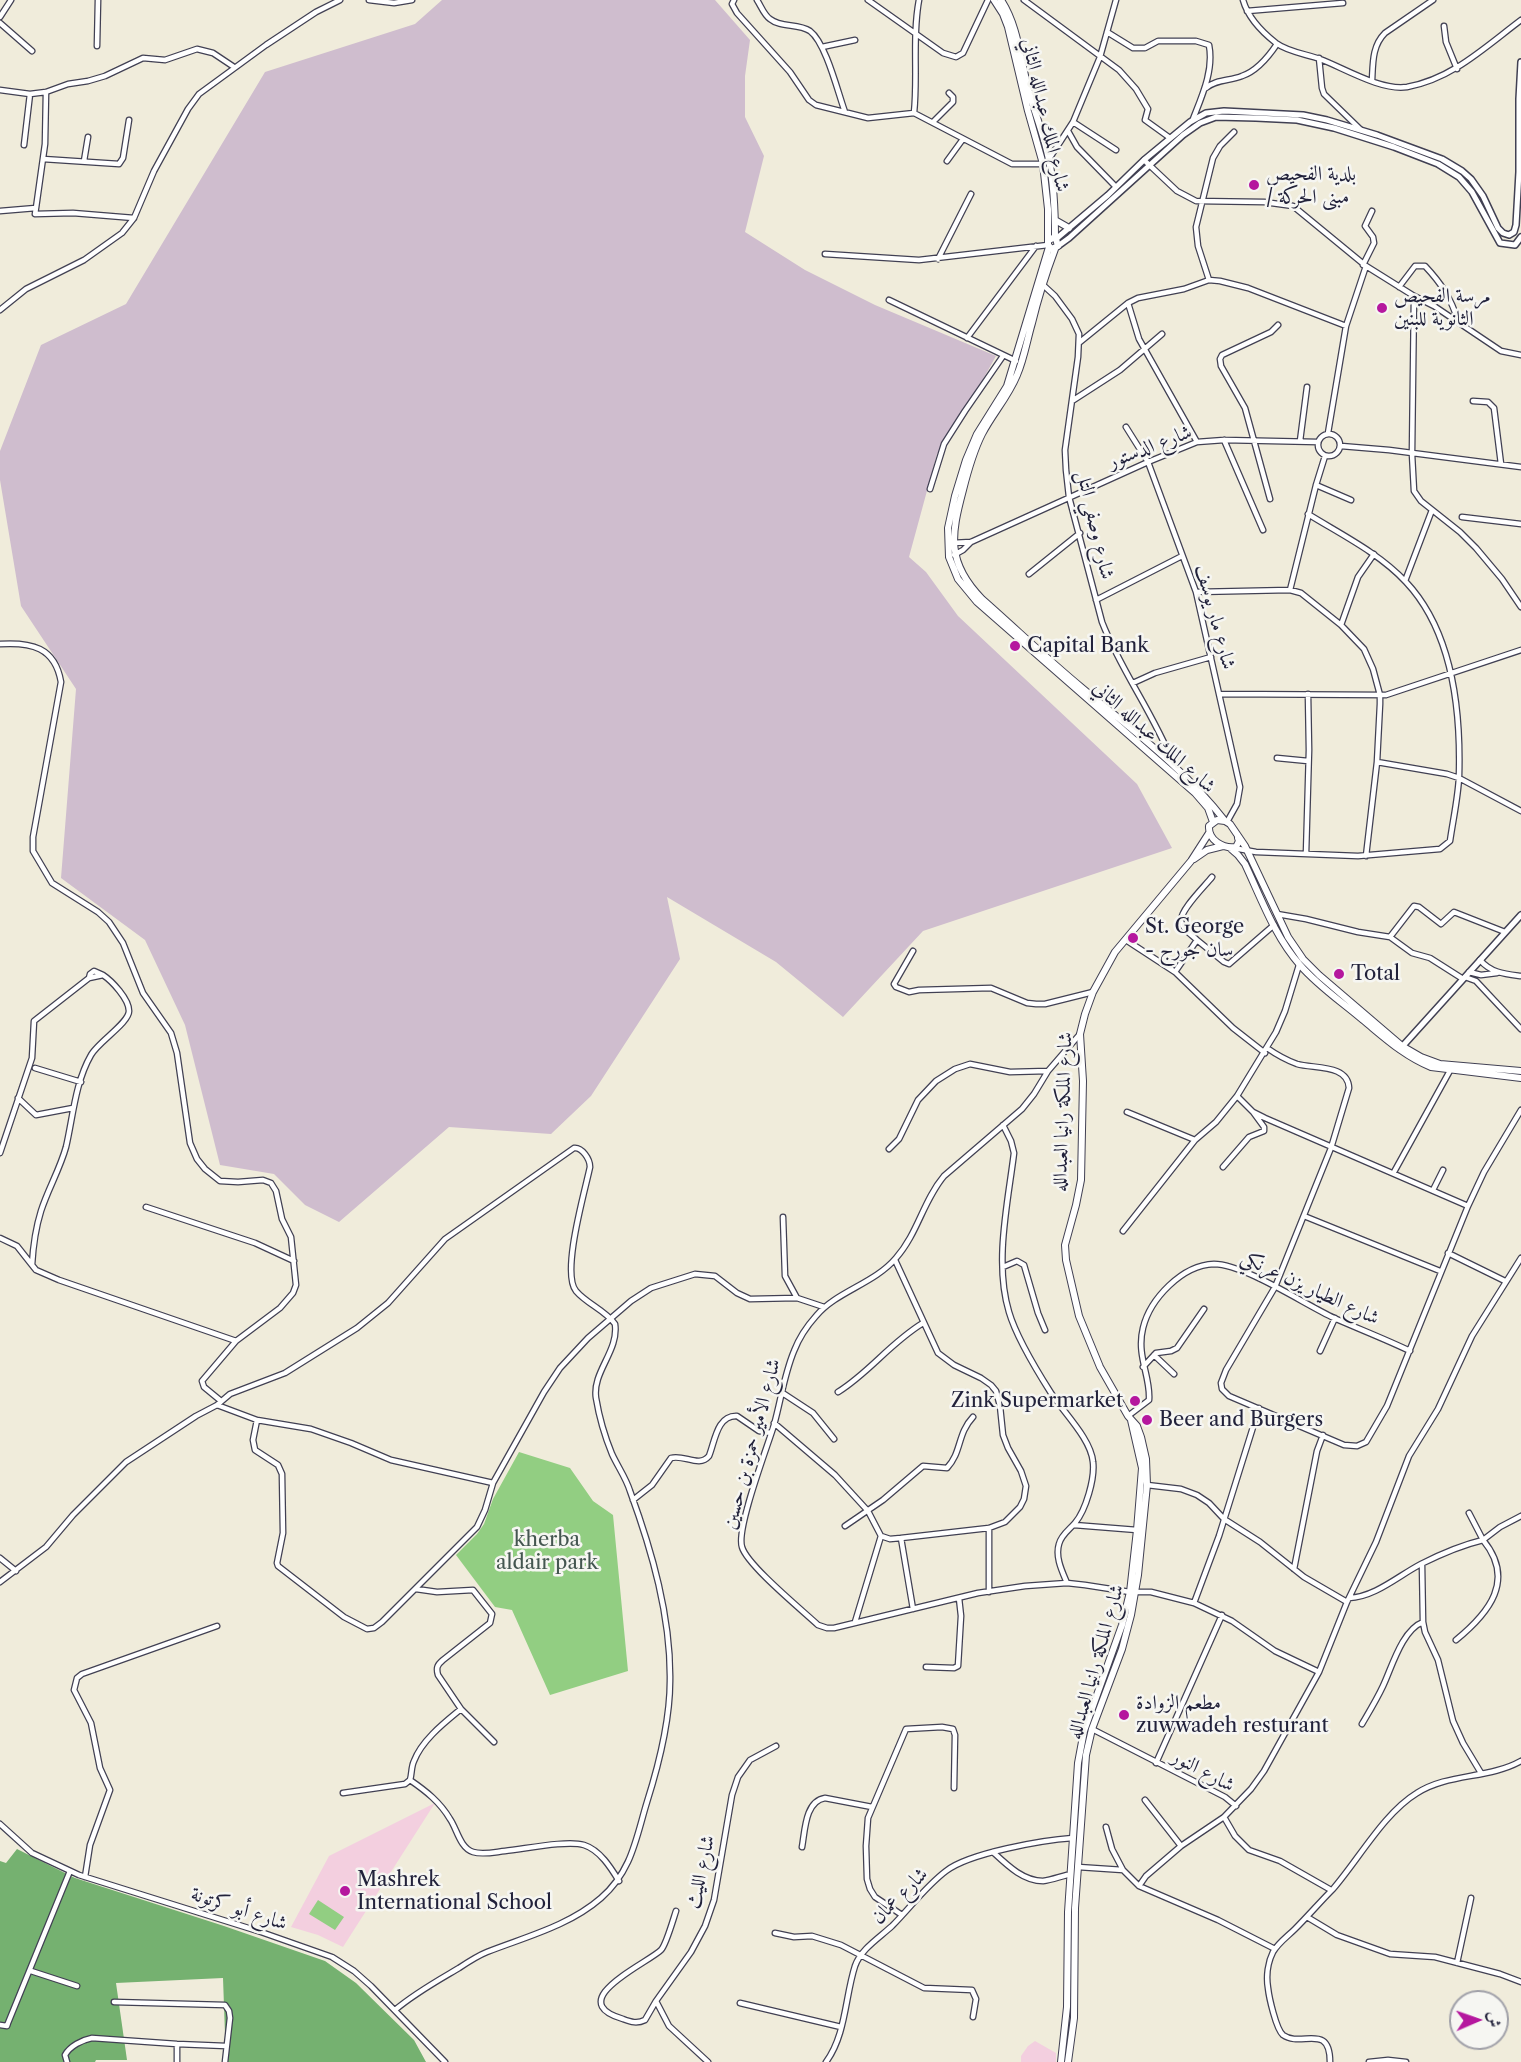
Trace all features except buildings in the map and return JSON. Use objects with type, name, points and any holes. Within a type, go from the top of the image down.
[{"type":"main road","name":"شارع الملك عبدالله الثاني","points":[[994,0],[1004,14],[1028,111],[1046,161],[1053,243],[1034,290],[1016,361],[1007,386],[977,434],[966,460],[953,505],[948,528],[958,579],[970,595],[1032,652],[1195,793],[1208,808],[1213,822]]},
{"type":"main road","name":"شارع الملك عبدالله الثاني","points":[[951,544],[970,461],[982,435],[1007,397],[1018,374],[1053,243],[1055,220],[1046,161],[1015,35],[1003,1]]},
{"type":"main road","points":[[1055,220],[1069,228]]},
{"type":"main road","name":"شارع الملك عبدالله الثاني","points":[[952,556],[963,577],[982,599],[1078,685],[1147,742],[1207,799],[1226,821]]},
{"type":"main road","points":[[1401,1048],[1303,958],[1288,937],[1248,851],[1226,821],[1213,822],[1209,826],[1209,833],[1216,842],[1229,847],[1245,864],[1274,925],[1299,964],[1319,984],[1401,1048],[1451,1068],[1521,1078]]},
{"type":"main road","name":"شارع الملكة رانيا العبدالله","points":[[1068,2062],[1075,1994],[1075,1908],[1086,1755],[1092,1729],[1122,1648],[1131,1616],[1142,1468],[1129,1418],[1100,1366],[1079,1316],[1066,1260],[1065,1245],[1080,1180],[1083,1081],[1080,1034],[1093,992],[1115,952],[1191,861],[1209,833]]},
{"type":"main road","points":[[1229,847],[1238,844],[1238,837]]},
{"type":"main road","name":"شارع الملكة رانيا العبدالله","points":[[1191,861],[1207,850],[1229,847]]},
{"type":"main road","points":[[1451,1068],[1521,1071]]},
{"type":"main road","name":"شارع الملكة رانيا العبدالله","points":[[1061,2062],[1068,1988],[1068,1912],[1078,1763],[1081,1743],[1132,1592],[1147,1485],[1144,1449],[1137,1426],[1129,1418]]},
{"type":"street","points":[[0,17],[11,0]]},
{"type":"street","points":[[97,46],[98,0]]},
{"type":"street","points":[[0,310],[26,289],[70,267],[122,234],[134,218],[154,171],[192,102],[208,86],[234,67],[316,12],[340,0]]},
{"type":"street","points":[[369,0],[394,3],[412,0]]},
{"type":"street","points":[[734,0],[732,4],[737,13],[771,50],[809,100],[822,107],[868,118],[914,113],[1012,164],[1026,165],[1046,161],[1073,122],[1100,57],[1116,0]]},
{"type":"street","points":[[757,0],[769,19],[777,23],[805,28],[812,33],[822,48],[845,112]]},
{"type":"street","points":[[868,0],[943,53],[956,57],[963,53],[988,0]]},
{"type":"street","points":[[914,113],[915,34],[919,0]]},
{"type":"street","points":[[1024,0],[1119,70],[1136,89],[1148,109],[1145,120],[1147,123],[1170,138]]},
{"type":"street","points":[[1244,0],[1254,23],[1277,44],[1318,58],[1372,81],[1395,87],[1405,87],[1432,80],[1457,69],[1521,20]]},
{"type":"street","points":[[1277,8],[1280,0]]},
{"type":"street","points":[[1372,81],[1374,53],[1379,39],[1433,0]]},
{"type":"street","points":[[1247,11],[1343,3]]},
{"type":"street","points":[[0,23],[32,51]]},
{"type":"street","points":[[1444,26],[1446,42],[1457,69]]},
{"type":"street","points":[[1107,32],[1133,48],[1145,48],[1158,41],[1196,42],[1209,45],[1210,57],[1205,90]]},
{"type":"street","points":[[822,48],[855,40]]},
{"type":"street","points":[[1193,119],[1208,86],[1217,81],[1243,76],[1250,72],[1269,56],[1277,44]]},
{"type":"street","points":[[0,90],[30,94],[46,92],[68,84],[96,79],[143,58],[165,60],[197,50],[213,53],[234,67]]},
{"type":"street","points":[[1318,58],[1324,94],[1360,129],[1454,173],[1472,192],[1498,240],[1504,245],[1518,246],[1521,237]]},
{"type":"street","points":[[825,254],[919,260],[938,259],[1036,246],[1069,238],[1192,129],[1216,117],[1297,120],[1424,151],[1462,171],[1471,179],[1498,228],[1506,235],[1514,232],[1516,225],[1520,172],[1518,99],[1521,62]]},
{"type":"street","points":[[46,92],[46,136],[34,214],[72,213],[134,218]]},
{"type":"street","points":[[933,122],[953,102],[953,97],[949,93]]},
{"type":"street","points":[[24,145],[30,94]]},
{"type":"street","points":[[1053,243],[1144,160],[1193,119],[1206,113],[1246,111],[1302,115],[1360,129]]},
{"type":"street","points":[[43,159],[115,165],[122,162],[129,120]]},
{"type":"street","points":[[1073,122],[1116,150]]},
{"type":"street","points":[[1068,131],[1077,147],[1116,187]]},
{"type":"street","points":[[1209,280],[1196,236],[1196,227],[1216,152],[1234,132]]},
{"type":"street","points":[[84,161],[88,137]]},
{"type":"street","points":[[947,161],[963,139]]},
{"type":"street","points":[[1062,140],[1077,147]]},
{"type":"street","points":[[1144,160],[1192,200],[1263,202],[1293,206],[1365,265],[1458,321],[1501,351],[1521,355]]},
{"type":"street","points":[[938,259],[971,194]]},
{"type":"street","points":[[0,211],[36,208]]},
{"type":"street","points":[[1325,456],[1319,450],[1318,442],[1328,433],[1346,326],[1374,243],[1373,237],[1365,226],[1372,211]]},
{"type":"street","points":[[967,338],[1036,246]]},
{"type":"street","points":[[1399,287],[1415,266],[1425,266],[1441,282],[1453,303],[1458,321]]},
{"type":"street","points":[[1042,284],[1055,296],[1072,319],[1080,342],[1128,303],[1146,296],[1163,294],[1209,280],[1248,288],[1346,326]]},
{"type":"street","points":[[1414,296],[1412,454],[1414,491],[1416,496],[1476,548],[1502,579],[1521,607]]},
{"type":"street","points":[[889,300],[1016,361]]},
{"type":"street","points":[[1128,303],[1144,350],[1197,442]]},
{"type":"street","points":[[1270,499],[1245,408],[1221,366],[1220,359],[1222,355],[1271,332],[1278,325]]},
{"type":"street","points":[[1072,401],[1120,370],[1162,334]]},
{"type":"street","name":"شارع وصفي التل","points":[[1080,342],[1065,450],[1069,497],[1108,639],[1133,683],[1174,768]]},
{"type":"street","points":[[930,489],[944,444],[1003,356]]},
{"type":"street","points":[[1300,441],[1307,387]]},
{"type":"street","points":[[1473,401],[1488,402],[1494,408],[1501,464]]},
{"type":"street","name":"شارع مار يوسف","points":[[1126,427],[1148,462],[1196,592],[1240,787],[1237,804],[1226,821]]},
{"type":"street","points":[[1328,433],[1337,437],[1341,446]]},
{"type":"street","points":[[1224,440],[1263,530]]},
{"type":"street","name":"شارع الدستور","points":[[951,544],[970,542],[1197,442],[1224,440],[1318,442]]},
{"type":"street","points":[[1341,446],[1521,467]]},
{"type":"street","points":[[1325,456],[1335,455],[1341,446]]},
{"type":"street","points":[[1290,590],[1325,456]]},
{"type":"street","points":[[1316,485],[1351,500]]},
{"type":"street","points":[[1405,581],[1432,510]]},
{"type":"street","points":[[1229,847],[1248,851],[1366,856],[1440,849],[1448,845],[1450,841],[1459,778],[1457,720],[1452,673],[1435,627],[1425,607],[1405,581],[1374,554],[1308,514]]},
{"type":"street","points":[[1462,517],[1521,524]]},
{"type":"street","points":[[1029,574],[1080,533]]},
{"type":"street","name":"شارع الدستور","points":[[952,556],[963,550],[970,542]]},
{"type":"street","points":[[1341,625],[1358,577],[1374,554]]},
{"type":"street","points":[[1096,600],[1182,556]]},
{"type":"street","points":[[1196,592],[1290,590],[1307,597],[1341,625],[1358,641],[1370,659],[1380,695],[1377,762],[1366,856]]},
{"type":"street","points":[[0,644],[38,647],[51,658],[60,675],[61,682],[33,837],[33,851],[52,883],[98,912],[109,922],[123,943],[143,993],[171,1033],[177,1053],[190,1143],[197,1159],[205,1169],[222,1181],[263,1180],[271,1183],[276,1191],[282,1219],[291,1237],[296,1280],[293,1293],[268,1319],[236,1341],[202,1381],[204,1387],[219,1403],[257,1420],[311,1429],[391,1460],[493,1483]]},
{"type":"street","points":[[1220,694],[1386,695],[1521,651]]},
{"type":"street","points":[[1133,683],[1155,673],[1211,657]]},
{"type":"street","points":[[1306,854],[1308,694]]},
{"type":"street","points":[[1147,742],[1158,733]]},
{"type":"street","points":[[1277,758],[1308,762]]},
{"type":"street","points":[[1377,762],[1428,770],[1459,778],[1521,811]]},
{"type":"street","points":[[1212,877],[1189,904],[1182,917],[1183,926],[1224,962],[1229,964],[1274,925]]},
{"type":"street","points":[[1390,936],[1414,906],[1419,907],[1441,924],[1454,912],[1505,932]]},
{"type":"street","points":[[1277,914],[1358,932],[1390,936],[1412,953],[1430,958],[1476,981],[1521,1029]]},
{"type":"street","points":[[1401,1048],[1521,915]]},
{"type":"street","points":[[1126,940],[1175,972],[1233,1028],[1266,1051],[1299,1064],[1333,1070],[1344,1075],[1350,1088],[1331,1148],[1275,1287],[1234,1355],[1221,1383],[1224,1393],[1351,1447],[1366,1442],[1387,1406],[1468,1206],[1484,1172],[1521,1110]]},
{"type":"street","points":[[1175,972],[1197,940]]},
{"type":"street","points":[[913,951],[894,984],[907,992],[987,987],[1027,1003],[1036,1004],[1045,1004],[1093,992]]},
{"type":"street","points":[[1480,960],[1497,973]]},
{"type":"street","points":[[1123,1231],[1195,1140],[1216,1122],[1237,1096],[1266,1051],[1285,1011],[1299,964]]},
{"type":"street","points":[[1466,976],[1497,973],[1521,976]]},
{"type":"street","points":[[0,1153],[32,1058],[34,1021],[89,978],[103,975],[124,999],[129,1014],[126,1020],[94,1050],[81,1082],[62,1161],[39,1218],[32,1265]]},
{"type":"street","name":"شارع الأمير حمزة بن حسين","points":[[1080,1034],[1048,1071],[1022,1109],[957,1164],[935,1186],[919,1223],[895,1260],[870,1280],[824,1307],[815,1317],[795,1349],[781,1392],[741,1532],[742,1548],[752,1563],[818,1625],[827,1628],[989,1592],[1025,1586],[1067,1583],[1132,1592],[1151,1592],[1194,1603],[1222,1615],[1275,1651],[1319,1672]]},
{"type":"street","points":[[890,1149],[899,1138],[918,1100],[936,1081],[955,1069],[970,1064],[1010,1072],[1048,1071]]},
{"type":"street","points":[[34,1068],[81,1082]]},
{"type":"street","points":[[1394,1172],[1451,1068]]},
{"type":"street","points":[[1223,1167],[1249,1137],[1263,1131],[1264,1127],[1237,1096]]},
{"type":"street","points":[[18,1098],[36,1115],[73,1108]]},
{"type":"street","points":[[1127,1112],[1195,1140]]},
{"type":"street","points":[[1253,1112],[1468,1206]]},
{"type":"street","points":[[1003,1125],[1014,1153],[1003,1244],[1007,1305],[1018,1333],[1050,1391],[1092,1453],[1094,1468],[1087,1500],[1074,1525],[1062,1536],[1058,1548],[1059,1562],[1067,1583]]},
{"type":"street","points":[[0,1582],[46,1547],[73,1515],[126,1462],[230,1394],[267,1381],[300,1365],[357,1328],[388,1304],[445,1239],[576,1147],[589,1159],[590,1164],[570,1270],[572,1286],[615,1324],[616,1334],[597,1384],[596,1399],[612,1453],[633,1500],[656,1576],[665,1613],[670,1654],[667,1717],[652,1785],[629,1862],[619,1881],[600,1899],[575,1916],[545,1930],[482,1954],[411,1997],[395,2010]]},
{"type":"street","points":[[1433,1190],[1443,1170]]},
{"type":"street","points":[[146,1208],[255,1243],[294,1261]]},
{"type":"street","points":[[1304,1216],[1440,1271]]},
{"type":"street","points":[[783,1217],[785,1276],[797,1298]]},
{"type":"street","points":[[0,1238],[17,1246],[36,1270],[236,1341]]},
{"type":"street","points":[[1448,1253],[1505,1281]]},
{"type":"street","points":[[1139,1886],[1146,1876],[1181,1846],[1224,1817],[1236,1806],[1264,1771],[1319,1672],[1348,1600],[1376,1542],[1409,1456],[1438,1409],[1472,1336],[1521,1258]]},
{"type":"street","points":[[774,1423],[824,1464],[868,1511],[881,1536],[890,1539],[989,1527],[1005,1522],[1016,1512],[1024,1499],[1026,1486],[1003,1435],[996,1391],[981,1378],[954,1365],[935,1349],[895,1260]]},
{"type":"street","points":[[1003,1267],[1017,1261],[1024,1265],[1045,1330]]},
{"type":"street","name":"شارع الطيار يزن عرنكي","points":[[1129,1418],[1149,1400],[1141,1342],[1145,1320],[1165,1290],[1188,1273],[1205,1266],[1221,1265],[1236,1268],[1335,1318],[1410,1351]]},
{"type":"street","points":[[257,1420],[255,1450],[278,1466],[282,1474],[283,1533],[278,1566],[344,1617],[361,1627],[374,1628],[417,1589],[477,1527],[493,1483],[560,1368],[588,1338],[631,1301],[651,1288],[695,1274],[715,1276],[737,1293],[750,1299],[797,1298],[824,1307]]},
{"type":"street","points":[[1143,1367],[1157,1352],[1177,1348],[1204,1310]]},
{"type":"street","points":[[1320,1351],[1335,1318]]},
{"type":"street","points":[[838,1392],[860,1377],[900,1338],[923,1323]]},
{"type":"street","points":[[1154,1355],[1174,1374]]},
{"type":"street","points":[[781,1392],[813,1413],[834,1439]]},
{"type":"street","points":[[1194,1603],[1224,1519],[1259,1408]]},
{"type":"street","points":[[633,1500],[652,1485],[671,1458],[678,1457],[699,1462],[706,1460],[720,1424],[726,1418],[737,1416],[759,1431],[771,1433]]},
{"type":"street","points":[[845,1526],[896,1490],[922,1466],[947,1468],[956,1457],[963,1429],[973,1418]]},
{"type":"street","points":[[1294,1569],[1317,1451],[1323,1435]]},
{"type":"street","points":[[1147,1485],[1188,1491],[1209,1503],[1224,1519],[1260,1542],[1304,1578],[1348,1600],[1374,1591],[1422,1564],[1483,1540],[1500,1527],[1521,1516]]},
{"type":"street","points":[[1456,1640],[1482,1616],[1496,1590],[1498,1578],[1496,1560],[1469,1512]]},
{"type":"street","points":[[1074,1525],[1137,1530]]},
{"type":"street","points":[[989,1527],[989,1592]]},
{"type":"street","points":[[855,1622],[881,1536]]},
{"type":"street","points":[[901,1538],[913,1609]]},
{"type":"street","points":[[0,1558],[16,1571]]},
{"type":"street","points":[[1422,1564],[1425,1632],[1438,1660],[1457,1731],[1481,1773]]},
{"type":"street","points":[[417,1589],[437,1592],[473,1590],[492,1614],[490,1623],[438,1665],[438,1675],[461,1709],[494,1742]]},
{"type":"street","points":[[926,1667],[954,1668],[958,1666],[960,1598]]},
{"type":"street","points":[[1156,1763],[1222,1615]]},
{"type":"street","points":[[1362,1724],[1400,1648],[1414,1627],[1423,1622]]},
{"type":"street","points":[[85,1877],[90,1845],[110,1790],[99,1768],[91,1723],[74,1690],[77,1678],[82,1674],[217,1626]]},
{"type":"street","points":[[343,1793],[405,1784],[410,1780],[412,1765],[417,1754],[440,1727],[461,1709]]},
{"type":"street","points":[[902,1915],[875,1897],[870,1889],[867,1879],[866,1832],[872,1807],[904,1731],[908,1728],[953,1729],[955,1735],[954,1788]]},
{"type":"street","name":"شارع النور","points":[[1092,1729],[1225,1797],[1236,1806]]},
{"type":"street","name":"شارع الليث","points":[[676,1911],[664,1947],[616,1980],[604,1994],[602,2002],[604,2010],[609,2015],[637,2023],[645,2020],[691,1952],[705,1926],[714,1900],[732,1795],[738,1777],[750,1760],[776,1746]]},
{"type":"street","points":[[1330,2062],[1329,2048],[1326,2043],[1320,2040],[1288,2037],[1281,2033],[1277,2025],[1267,1980],[1275,1949],[1354,1864],[1395,1810],[1411,1797],[1433,1784],[1503,1768],[1521,1761]]},
{"type":"street","points":[[410,1780],[442,1807],[464,1846],[470,1851],[487,1853],[566,1844],[584,1845],[601,1857],[619,1881]]},
{"type":"street","points":[[802,1847],[811,1807],[818,1800],[825,1798],[872,1807]]},
{"type":"street","points":[[1145,1800],[1181,1846]]},
{"type":"street","points":[[1224,1817],[1234,1836],[1243,1846],[1302,1872],[1331,1890]]},
{"type":"street","name":"شارع أبو كرتونة","points":[[0,1824],[32,1853],[70,1871],[325,1954],[354,1971],[445,2062]]},
{"type":"street","points":[[1106,1827],[1112,1849],[1123,1870],[1139,1886],[1218,1920],[1275,1949]]},
{"type":"street","name":"شارع عمان","points":[[826,2062],[832,2053],[841,2027],[855,1966],[862,1954],[946,1870],[958,1863],[993,1852],[1073,1838]]},
{"type":"street","points":[[993,1852],[1015,1871],[1034,1879],[1044,1881],[1067,1875]]},
{"type":"street","points":[[1078,1867],[1123,1870]]},
{"type":"street","points":[[0,2025],[7,2026],[70,1871]]},
{"type":"street","points":[[1457,1963],[1471,1898]]},
{"type":"street","points":[[1307,1917],[1337,1935],[1390,1954],[1435,1957],[1521,1982]]},
{"type":"street","points":[[775,1933],[794,1937],[816,1937],[841,1945],[924,1988],[972,1990],[976,1999],[973,2018]]},
{"type":"street","points":[[31,1971],[77,1986]]},
{"type":"street","points":[[656,2001],[669,2026],[708,2062]]},
{"type":"street","points":[[114,2002],[225,2006],[230,2018],[225,2062]]},
{"type":"street","points":[[740,2003],[841,2027]]},
{"type":"street","points":[[67,2062],[64,2055],[68,2049],[92,2038],[226,2046]]},
{"type":"street","points":[[177,2044],[177,2062]]},
{"type":"street","points":[[1369,2062],[1388,2060],[1406,2062]]},
{"type":"shaded area","points":[[442,0],[715,0],[750,40],[745,76],[745,117],[764,156],[745,232],[805,270],[875,305],[996,356],[953,433],[937,454],[909,557],[926,572],[958,616],[1137,784],[1172,848],[923,931],[843,1017],[776,962],[667,897],[680,959],[591,1096],[551,1134],[449,1127],[339,1222],[305,1205],[274,1174],[220,1165],[185,1025],[145,940],[61,878],[76,689],[21,606],[0,480],[0,451],[41,345],[126,304],[265,72],[415,24]]},
{"type":"shaded area","name":"Mashrek International School","points":[[435,1803],[343,1947],[318,1935],[291,1927],[329,1856]]},
{"type":"shaded area","points":[[1035,2041],[1056,2053],[1056,2062],[1021,2062],[1021,2056]]},
{"type":"green space","name":"kherba aldair park","points":[[519,1452],[570,1468],[593,1501],[613,1515],[628,1671],[550,1695],[512,1610],[495,1607],[456,1555],[484,1524],[493,1499]]},
{"type":"green space","points":[[17,1849],[75,1878],[325,1961],[356,1983],[414,2040],[426,2062],[226,2062],[223,1978],[116,1983],[127,2060],[0,2062],[0,1861],[6,1863]]},
{"type":"green space","points":[[318,1900],[344,1917],[335,1930],[309,1914]]},
{"type":"place","name":"بلدية الفحيص / مبنى الحركة","points":[[1254,185]]},
{"type":"place","name":"مرسة الفحيص الثانوية للبنين","points":[[1382,308]]},
{"type":"place","name":"Capital Bank","points":[[1015,646]]},
{"type":"place","name":"St. George - سان جورج","points":[[1133,938]]},
{"type":"place","name":"Total","points":[[1339,974]]},
{"type":"place","name":"Zink Supermarket","points":[[1135,1401]]},
{"type":"place","name":"Beer and Burgers","points":[[1147,1420]]},
{"type":"place","name":"مطعم الزوادة zuwwadeh resturant","points":[[1124,1715]]},
{"type":"place","name":"Mashrek International School","points":[[345,1891]]}]
